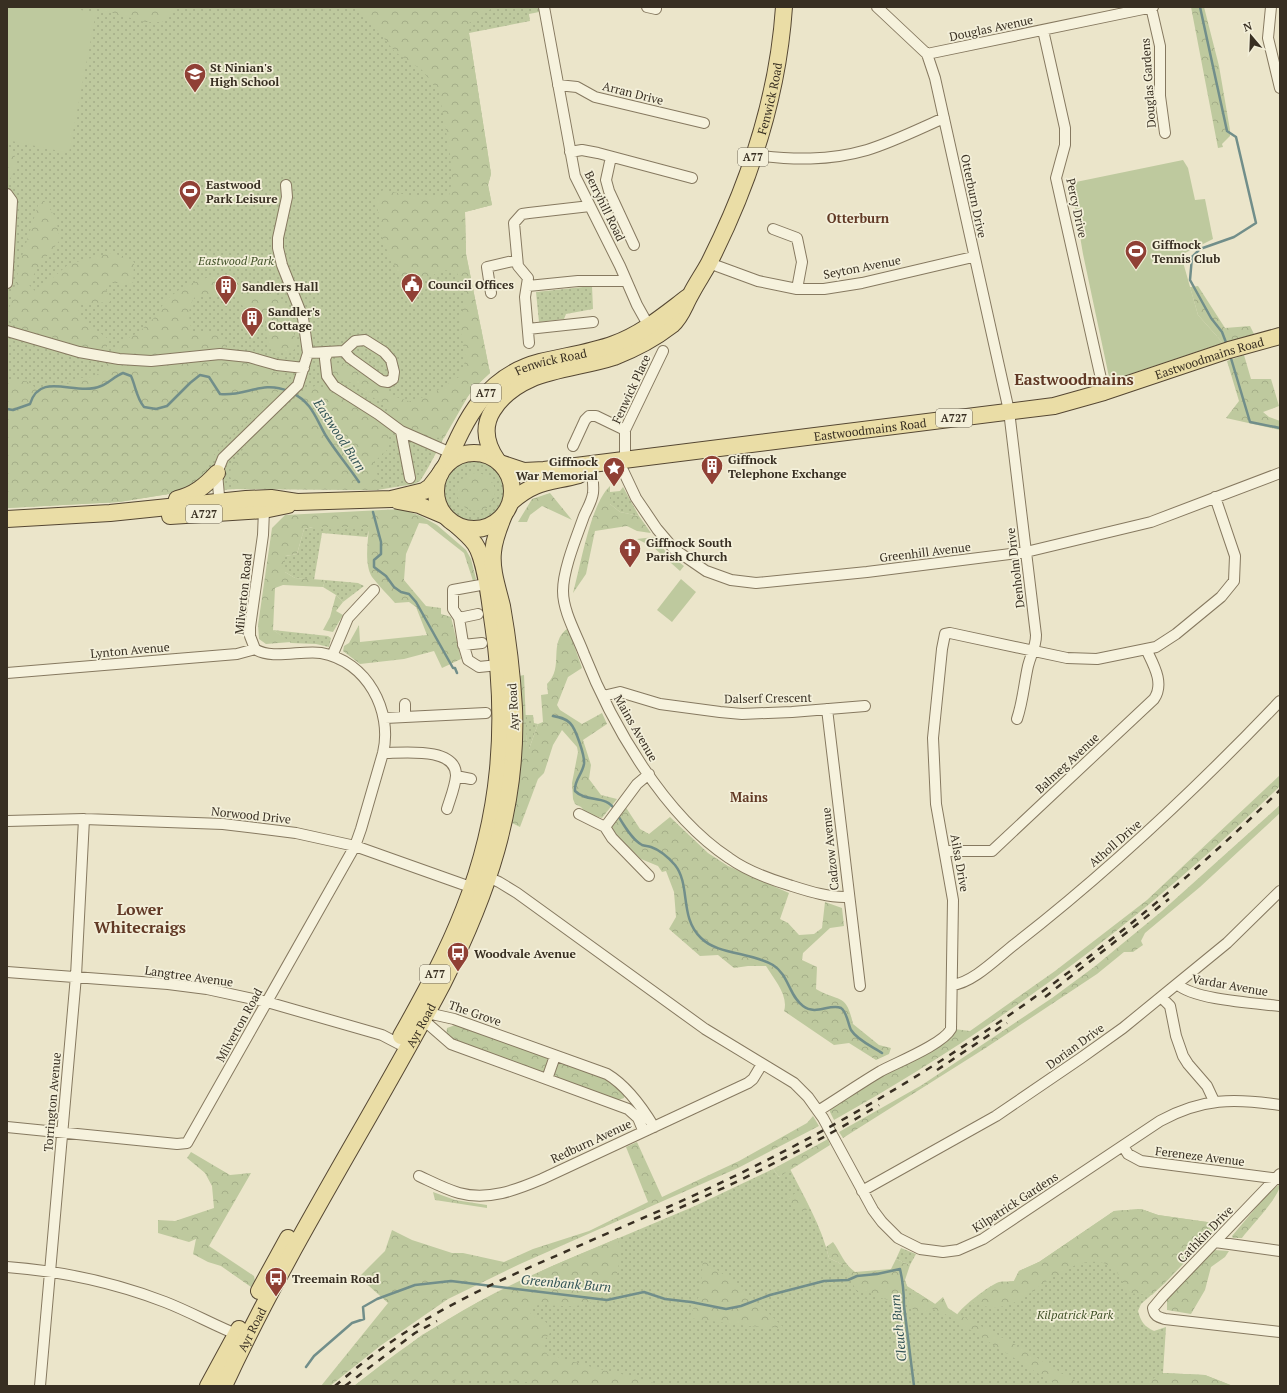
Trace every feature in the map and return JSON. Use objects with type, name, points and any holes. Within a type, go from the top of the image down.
[{"type":"main road","name":"Fenwick Road","points":[[446,464],[478,402],[502,379],[519,370],[538,363],[614,344],[652,332],[678,319],[709,263],[740,193],[754,154],[772,90],[778,59],[784,7]]},
{"type":"main road","name":"Fenwick Road","points":[[498,462],[487,442],[486,429],[491,414],[499,401],[509,391],[535,377],[613,357],[633,349],[652,332]]},
{"type":"main road","name":"Eastwoodmains Road","points":[[508,508],[528,489],[538,484],[590,468],[622,462],[1054,406],[1104,392],[1229,350],[1280,336]]},
{"type":"main road","points":[[469,453],[482,454],[498,462],[506,469],[511,481],[513,493],[508,508],[496,523],[485,528],[472,529],[451,521],[440,508],[436,496],[436,486],[446,464],[459,456],[469,453]]},
{"type":"main road","name":"Eastwoodmains Road","points":[[498,462],[514,469],[531,471],[590,468]]},
{"type":"main road","name":"A727","points":[[7,519],[110,513],[148,517],[220,507],[264,510],[297,502],[391,499],[424,491],[446,464]]},
{"type":"main road","points":[[136,510],[190,496],[217,473]]},
{"type":"main road","points":[[110,513],[136,510],[220,507],[271,498],[297,502]]},
{"type":"main road","name":"A727","points":[[391,499],[419,505],[451,521]]},
{"type":"main road","name":"Ayr Road","points":[[208,1386],[241,1337],[361,1118],[458,952],[480,883],[505,824],[512,772],[514,725],[508,650],[493,554],[496,537],[508,508]]},
{"type":"main road","name":"Ayr Road","points":[[451,521],[476,546],[486,584],[498,665],[501,732],[499,768],[480,883]]},
{"type":"main road","name":"Ayr Road","points":[[224,1386],[241,1337]]},
{"type":"street","name":"Berryhill Road","points":[[544,7],[575,176],[652,332]]},
{"type":"street","name":"Otterburn Drive","points":[[877,7],[927,54],[935,78],[1008,412]]},
{"type":"street","name":"Douglas Avenue","points":[[927,54],[1152,7]]},
{"type":"street","name":"Douglas Gardens","points":[[1152,7],[1160,46],[1160,96],[1165,133]]},
{"type":"street","points":[[1271,7],[1268,38],[1280,88]]},
{"type":"street","name":"Percy Drive","points":[[1043,30],[1065,128],[1065,145],[1056,178],[1104,392]]},
{"type":"street","name":"Arran Drive","points":[[558,85],[577,87],[595,98],[704,123]]},
{"type":"street","points":[[754,154],[789,159],[829,158],[867,150],[944,118]]},
{"type":"street","points":[[570,152],[582,150],[692,178]]},
{"type":"street","points":[[611,157],[606,180],[609,191],[634,245]]},
{"type":"street","points":[[220,507],[217,473],[222,458],[292,392],[304,368],[308,353],[303,318],[282,265],[278,248],[278,238],[287,197],[286,185]]},
{"type":"street","points":[[7,194],[12,201],[7,283]]},
{"type":"street","points":[[529,343],[525,297],[528,286],[528,278],[518,266],[514,223],[522,214],[590,206]]},
{"type":"street","points":[[773,229],[797,238],[802,262],[797,289]]},
{"type":"street","name":"Seyton Avenue","points":[[709,263],[758,281],[797,289],[824,289],[862,283],[973,257]]},
{"type":"street","points":[[491,293],[487,267],[518,260]]},
{"type":"street","points":[[528,286],[578,281],[626,281]]},
{"type":"street","points":[[528,329],[593,322]]},
{"type":"street","points":[[7,331],[79,352],[119,359],[152,361],[220,354],[248,357],[278,366],[304,368]]},
{"type":"street","points":[[308,353],[344,350],[355,341],[364,340],[372,344],[391,360],[394,372],[393,379],[388,382],[382,381],[350,358],[344,350]]},
{"type":"street","name":"Fenwick Place","points":[[622,462],[625,430],[663,351]]},
{"type":"street","points":[[328,352],[325,358],[327,376],[334,386],[378,414],[401,431],[417,439],[446,464]]},
{"type":"street","name":"Denholm Drive","points":[[1008,412],[1036,635],[1036,646],[1032,652],[1028,666],[1024,695],[1017,719]]},
{"type":"street","points":[[573,446],[585,420],[589,416],[596,416],[625,430]]},
{"type":"street","points":[[401,431],[410,478]]},
{"type":"street","name":"Greenhill Avenue","points":[[622,462],[636,498],[666,540],[696,565],[731,580],[756,583],[780,582],[1026,552],[1151,522],[1280,473]]},
{"type":"street","name":"Mains Avenue","points":[[590,468],[593,495],[574,543],[563,591],[570,617],[603,696],[619,728],[648,774],[667,800],[684,819],[727,858],[741,866],[802,889],[840,897],[848,896]]},
{"type":"street","points":[[1032,652],[1067,658],[1097,659],[1156,647],[1176,634],[1221,597],[1234,581],[1235,556],[1215,498]]},
{"type":"street","name":"Milverton Road","points":[[7,1127],[63,1131],[177,1144],[187,1143],[354,846],[361,829],[383,753],[385,744],[385,718],[380,703],[367,681],[344,662],[332,656],[314,653],[265,654],[255,649],[250,636],[263,535],[264,510]]},
{"type":"street","points":[[486,584],[453,590],[453,609],[459,618],[463,645],[468,660],[479,667],[498,665],[508,650]]},
{"type":"street","points":[[332,656],[348,618],[374,590]]},
{"type":"street","points":[[459,618],[478,614]]},
{"type":"street","name":"Ailsa Drive","points":[[818,1111],[879,1072],[947,1036],[951,1029],[953,900],[936,804],[933,738],[944,636],[945,634],[950,633],[1032,652]]},
{"type":"street","points":[[463,645],[482,643]]},
{"type":"street","name":"Lynton Avenue","points":[[7,673],[236,654],[255,649]]},
{"type":"street","name":"Balmeg Avenue","points":[[945,851],[992,852],[1154,699],[1160,686],[1158,677],[1146,649]]},
{"type":"street","name":"Dalserf Crescent","points":[[603,696],[620,692],[660,704],[720,712],[765,714],[865,706]]},
{"type":"street","name":"Atholl Drive","points":[[952,985],[968,980],[1037,926],[1124,854],[1201,782],[1280,701]]},
{"type":"street","points":[[405,704],[405,717]]},
{"type":"street","name":"Cadzow Avenue","points":[[827,710],[848,896],[860,986]]},
{"type":"street","points":[[385,718],[486,713]]},
{"type":"street","points":[[383,753],[430,754],[443,757],[455,768],[456,776],[447,809]]},
{"type":"street","points":[[605,827],[637,784],[648,774]]},
{"type":"street","points":[[456,776],[472,779]]},
{"type":"street","points":[[579,814],[605,827],[612,838],[649,876]]},
{"type":"street","name":"Norwood Drive","points":[[7,821],[84,819],[223,824],[313,835],[480,883]]},
{"type":"street","name":"Torrington Avenue","points":[[40,1386],[76,976],[84,819]]},
{"type":"street","points":[[480,883],[517,893],[705,1029],[794,1083],[818,1111]]},
{"type":"street","name":"Dorian Drive","points":[[862,1192],[996,1116],[1087,1054],[1161,997],[1227,942],[1280,891]]},
{"type":"street","name":"Langtree Avenue","points":[[7,972],[76,976],[207,989],[267,1002],[382,1035],[403,1045]]},
{"type":"street","name":"Vardar Avenue","points":[[1177,984],[1185,990],[1201,995],[1280,1006]]},
{"type":"street","points":[[1161,997],[1170,1006],[1176,1036],[1183,1056],[1207,1086],[1214,1101]]},
{"type":"street","points":[[421,1014],[451,1044],[628,1109],[638,1118],[643,1130]]},
{"type":"street","name":"The Grove","points":[[421,1014],[474,1026],[607,1074],[620,1081],[654,1127]]},
{"type":"street","points":[[547,1078],[555,1056]]},
{"type":"street","name":"Redburn Avenue","points":[[419,1176],[460,1193],[481,1195],[501,1194],[542,1179],[643,1130],[654,1127],[748,1082],[753,1079],[762,1064]]},
{"type":"street","name":"Kilpatrick Gardens","points":[[818,1111],[862,1192],[882,1222],[898,1238],[908,1244],[932,1251],[958,1250],[983,1240],[1123,1146],[1176,1113],[1214,1101],[1246,1101],[1280,1105]]},
{"type":"street","name":"Fereneze Avenue","points":[[1123,1146],[1128,1154],[1141,1161],[1279,1177]]},
{"type":"street","name":"Cathkin Drive","points":[[1279,1177],[1155,1303],[1153,1308],[1154,1313],[1158,1318],[1280,1332]]},
{"type":"street","points":[[1215,1242],[1280,1251]]},
{"type":"street","points":[[7,1267],[50,1272],[107,1284],[165,1302],[241,1337]]},
{"type":"green space","name":"Eastwood Park","points":[[7,7],[539,7],[539,12],[529,14],[530,21],[469,33],[491,174],[488,185],[492,205],[465,212],[466,254],[490,373],[478,384],[459,410],[420,481],[414,484],[377,490],[237,489],[175,493],[119,502],[7,508]]},
{"type":"green space","points":[[7,7],[66,7],[96,13],[69,153],[7,140]]},
{"type":"green space","points":[[91,7],[171,7],[172,12],[162,22],[145,22]]},
{"type":"green space","points":[[353,7],[494,7],[469,23],[469,33],[491,174],[488,185],[492,205],[465,212],[466,254],[490,373],[471,391],[444,438],[420,434],[400,424],[389,432],[388,449],[373,463],[378,476],[377,490],[237,489],[230,477],[231,465],[255,433],[304,390],[315,386],[327,389],[332,376],[330,364],[343,363],[360,371],[393,396],[411,402],[433,393],[459,377],[466,359],[459,323],[465,303],[464,288],[456,271],[442,270],[425,280],[403,283],[383,242],[376,199],[383,190],[407,195],[449,196],[452,179],[450,154],[439,92],[422,70],[395,52],[370,21]],"holes":[[[342,377],[389,408],[383,419],[332,388]]]},
{"type":"green space","points":[[1191,7],[1204,7],[1219,66],[1230,130],[1230,136],[1222,144],[1223,147],[1218,148]]},
{"type":"green space","points":[[7,152],[14,153],[15,160],[15,167],[9,180],[7,179]]},
{"type":"green space","name":"Giffnock Tennis Club","points":[[1183,160],[1188,168],[1195,200],[1205,199],[1213,239],[1181,255],[1198,315],[1223,343],[1112,380],[1109,377],[1083,254],[1071,183]]},
{"type":"green space","points":[[41,196],[56,218],[60,240],[41,263],[28,284],[36,292],[69,264],[110,253],[123,256],[134,262],[133,283],[104,283],[110,302],[80,304],[78,316],[108,339],[105,353],[16,327],[7,318],[22,256]]},
{"type":"green space","points":[[215,275],[277,296],[288,309],[297,346],[291,353],[281,353],[271,348],[268,342],[265,314],[244,309],[241,303],[241,296],[195,297],[192,301],[189,314],[193,333],[217,333],[224,337],[226,348],[235,360],[267,368],[280,374],[286,379],[285,385],[227,440],[213,456],[201,480],[175,493],[119,502],[7,508],[7,379],[26,381],[39,390],[54,388],[80,378],[92,377],[103,371],[107,361],[125,340],[139,332],[154,318],[166,300],[184,286]]},
{"type":"green space","points":[[592,286],[593,309],[566,314],[564,319],[539,322],[536,292]]},
{"type":"green space","points":[[1198,286],[1225,328],[1250,326],[1254,334],[1223,343],[1198,315],[1190,287]]},
{"type":"green space","points":[[1244,355],[1251,379],[1271,379],[1279,406],[1263,412],[1269,417],[1280,421],[1280,430],[1226,418],[1239,401],[1227,361]]},
{"type":"green space","points":[[475,459],[487,462],[498,469],[505,480],[508,492],[505,504],[498,515],[487,522],[475,525],[463,522],[452,515],[445,504],[442,492],[445,480],[452,469],[463,462]]},
{"type":"green space","points":[[476,473],[486,476],[492,482],[495,492],[492,502],[486,508],[476,511],[466,508],[460,502],[457,492],[460,482],[466,476]]},
{"type":"green space","points":[[610,486],[610,504],[620,512],[639,516],[651,533],[637,531],[627,526],[595,531],[586,574],[573,593],[592,521],[603,495]]},
{"type":"green space","points":[[623,487],[639,516],[620,512],[610,504],[610,492],[620,491]]},
{"type":"green space","points":[[550,493],[572,520],[542,506],[530,515],[527,522],[518,522],[532,499]]},
{"type":"green space","points":[[401,509],[421,516],[437,525],[466,550],[471,559],[476,579],[473,581],[464,553],[427,524],[419,523],[406,554],[404,580],[426,606],[441,608],[441,614],[451,617],[461,659],[442,668],[434,651],[404,659],[360,664],[343,651],[344,646],[349,643],[359,625],[360,642],[427,635],[416,607],[409,602],[395,603],[372,577],[367,559],[369,527],[313,527],[304,529],[297,554],[285,556],[285,572],[295,578],[325,580],[323,587],[283,585],[275,588],[273,630],[291,642],[266,644],[259,639],[258,625],[272,528],[285,515]]},
{"type":"green space","points":[[313,527],[370,527],[367,537],[322,533],[314,580],[295,578],[285,572],[285,556],[297,554],[304,529]]},
{"type":"green space","points":[[654,537],[666,552],[684,566],[680,571],[653,547],[637,539]]},
{"type":"green space","points":[[681,579],[696,592],[672,622],[657,610]]},
{"type":"green space","points":[[325,580],[358,583],[364,586],[343,602],[336,595],[323,587]]},
{"type":"green space","points":[[336,595],[343,602],[336,611],[343,615],[333,632],[323,630],[330,617]]},
{"type":"green space","points":[[568,628],[582,668],[568,677],[557,705],[560,710],[582,724],[602,713],[607,724],[583,740],[591,765],[589,779],[601,795],[617,799],[602,818],[587,814],[581,807],[575,804],[573,799],[572,783],[578,752],[577,747],[562,730],[553,745],[544,773],[538,779],[520,827],[510,822],[523,734],[519,676],[524,675],[527,748],[529,749],[538,724],[543,722],[541,695],[548,694],[547,684],[555,670],[558,641]]},
{"type":"green space","points":[[273,630],[328,636],[331,638],[329,647],[316,644],[291,643]]},
{"type":"green space","points":[[525,715],[533,715],[534,723],[538,724],[529,749],[527,749]]},
{"type":"green space","points":[[1280,775],[1280,786],[1230,834],[1124,925],[1069,968],[954,1048],[895,1085],[834,1120],[830,1112],[830,1107],[954,1029],[970,1031],[1055,971],[1147,900]]},
{"type":"green space","points":[[1280,805],[1280,813],[1200,887],[1145,933],[1141,941],[1143,945],[1133,952],[1124,952],[1097,974],[984,1049],[843,1138],[839,1132],[922,1085],[1052,998],[1094,967],[1162,911]]},
{"type":"green space","points":[[625,806],[640,829],[649,834],[670,817],[708,853],[728,866],[789,893],[780,919],[788,923],[799,935],[814,934],[822,928],[825,902],[842,908],[844,926],[830,928],[803,953],[802,960],[817,967],[816,989],[845,1003],[848,1007],[853,1024],[879,1045],[891,1048],[889,1054],[876,1060],[849,1043],[834,1045],[784,1011],[785,1005],[783,994],[766,966],[734,968],[718,955],[700,956],[669,929],[676,917],[674,892],[666,871],[662,872],[658,866],[641,859],[608,828]]},
{"type":"green space","points":[[458,1024],[549,1057],[543,1074],[446,1038],[447,1028]]},
{"type":"green space","points":[[558,1062],[612,1081],[625,1093],[624,1098],[618,1100],[553,1078]]},
{"type":"green space","points":[[813,1116],[819,1126],[738,1168],[520,1264],[448,1299],[380,1346],[330,1386],[321,1386],[388,1303],[359,1277],[385,1251],[392,1230],[412,1240],[452,1253],[463,1253],[504,1262],[533,1249],[589,1231],[648,1202],[626,1147],[637,1142],[662,1197],[739,1161],[807,1123]]},
{"type":"green space","points":[[828,1139],[830,1145],[779,1177],[773,1169]]},
{"type":"green space","points":[[191,1152],[230,1175],[251,1173],[209,1246],[254,1276],[255,1281],[251,1287],[221,1266],[208,1262],[193,1254],[196,1239],[189,1242],[158,1233],[158,1220],[175,1221],[214,1208],[212,1186],[205,1173],[187,1158]]},
{"type":"green space","name":"Kilpatrick Park","points":[[773,1169],[779,1177],[790,1169],[807,1201],[822,1235],[829,1258],[843,1265],[857,1276],[900,1269],[907,1286],[935,1304],[957,1315],[970,1302],[989,1287],[999,1282],[1014,1281],[1019,1271],[1039,1262],[1114,1211],[1141,1209],[1158,1215],[1221,1224],[1165,1283],[1141,1304],[1138,1311],[1143,1323],[1154,1331],[1166,1327],[1163,1373],[1205,1375],[1233,1386],[354,1386],[422,1335],[480,1301],[550,1267],[695,1206]]},
{"type":"green space","points":[[1280,1184],[1279,1190],[1270,1204],[1242,1238],[1233,1238],[1232,1236],[1270,1191]]},
{"type":"green space","points":[[800,1190],[809,1207],[804,1212],[788,1204],[787,1199]]},
{"type":"green space","points":[[433,1192],[455,1200],[487,1205],[487,1208],[435,1200]]},
{"type":"green space","points":[[1141,1209],[1158,1215],[1221,1224],[1152,1295],[1128,1293],[1115,1269],[1103,1263],[1088,1262],[1075,1265],[1063,1271],[1009,1305],[992,1307],[982,1306],[972,1302],[991,1287],[1001,1283],[1014,1281],[1019,1271],[1039,1262],[1114,1211]]},
{"type":"green space","points":[[618,1238],[619,1266],[610,1288],[602,1296],[591,1302],[578,1306],[542,1305],[528,1308],[532,1316],[546,1322],[550,1333],[543,1342],[546,1354],[641,1379],[661,1386],[553,1386],[503,1379],[460,1379],[439,1386],[354,1386],[415,1340],[463,1310],[565,1260]]},
{"type":"green space","points":[[833,1242],[845,1262],[855,1272],[891,1269],[896,1259],[910,1265],[905,1280],[907,1286],[896,1300],[884,1299],[868,1293],[857,1292],[843,1265],[829,1258],[826,1247]]},
{"type":"green space","points":[[901,1248],[916,1254],[910,1265],[896,1259]]},
{"type":"green space","points":[[1214,1250],[1229,1251],[1225,1257],[1211,1267],[1205,1290],[1191,1314],[1167,1310],[1167,1298]]},
{"type":"green space","points":[[703,1260],[741,1287],[784,1328],[748,1326],[689,1318],[700,1294]]},
{"type":"green space","points":[[918,1293],[935,1304],[943,1297],[948,1308],[957,1314],[1008,1340],[1083,1386],[1058,1386],[942,1312],[932,1309],[917,1314],[907,1303]]},
{"type":"green space","points":[[1163,1373],[1205,1375],[1233,1386],[1140,1386]]},
{"type":"waterway","points":[[1200,7],[1227,131],[1236,137],[1256,223],[1234,237],[1200,249],[1192,257],[1190,280],[1211,318],[1222,332],[1227,345]]},
{"type":"waterway","points":[[1230,355],[1250,422],[1280,428]]},
{"type":"waterway","name":"Eastwood Burn","points":[[7,409],[13,410],[30,404],[35,394],[42,388],[60,386],[91,389],[104,385],[123,373],[131,376],[138,396],[144,407],[156,409],[167,406],[200,375],[209,377],[220,394],[238,393],[270,387],[288,391]]},
{"type":"waterway","name":"Eastwood Burn","points":[[292,393],[309,406],[326,436],[359,482]]},
{"type":"waterway","name":"Eastwood Burn","points":[[373,512],[381,542],[381,554],[374,560],[374,567],[386,576],[394,587],[401,592],[409,594],[416,602],[457,673]]},
{"type":"waterway","name":"Eastwood Burn","points":[[553,716],[560,717],[570,723],[582,749],[584,764],[576,784],[575,791],[585,797],[607,802],[615,810]]},
{"type":"waterway","name":"Eastwood Burn","points":[[617,814],[638,843],[658,850],[675,865],[683,882],[690,921],[694,930],[701,938],[716,948],[755,958],[773,965],[782,974],[798,1002],[808,1009],[818,1010],[832,1007],[841,1008],[845,1012],[851,1030],[854,1034],[882,1053]]},
{"type":"waterway","name":"Greenbank Burn","points":[[306,1367],[314,1356],[352,1323],[364,1319],[363,1307],[377,1299],[415,1285],[451,1281],[607,1300],[644,1292],[665,1299],[691,1302],[726,1309],[741,1306],[770,1295],[824,1281],[848,1280],[857,1276],[877,1274],[900,1269],[903,1283],[904,1306],[914,1386]]},
{"type":"railway","points":[[335,1386],[392,1341],[447,1307],[502,1280],[739,1174],[813,1136],[885,1095],[956,1051],[1025,1004],[1092,954],[1157,902],[1220,847],[1280,790]]},
{"type":"railway","points":[[1045,997],[1169,899]]},
{"type":"railway","points":[[937,1070],[1007,1023]]},
{"type":"railway","points":[[654,1219],[712,1193],[796,1152],[879,1105]]},
{"type":"railway","points":[[345,1386],[415,1333],[437,1321]]},
{"type":"place","name":"St Ninian's High School","points":[[195,94]]},
{"type":"place","name":"Eastwood Park Leisure","points":[[190,210]]},
{"type":"place","name":"Giffnock Tennis Club","points":[[1136,270]]},
{"type":"place","name":"Council Offices","points":[[412,304]]},
{"type":"place","name":"Sandlers Hall","points":[[226,306]]},
{"type":"place","name":"Sandler's Cottage","points":[[252,338]]},
{"type":"place","name":"Giffnock Telephone Exchange","points":[[712,486]]},
{"type":"place","name":"Giffnock War Memorial","points":[[614,488]]},
{"type":"place","name":"Giffnock South Parish Church","points":[[630,568]]},
{"type":"place","name":"Woodvale Avenue","points":[[458,972]]},
{"type":"place","name":"Treemain Road","points":[[276,1298]]},
{"type":"district","name":"Otterburn","points":[[858,218]]},
{"type":"district","name":"Eastwoodmains","points":[[1074,379]]},
{"type":"district","name":"Mains","points":[[749,797]]},
{"type":"district","name":"Lower Whitecraigs","points":[[140,918]]},
{"type":"water label","name":"Cleuch Burn","points":[[898,1328]]}]
